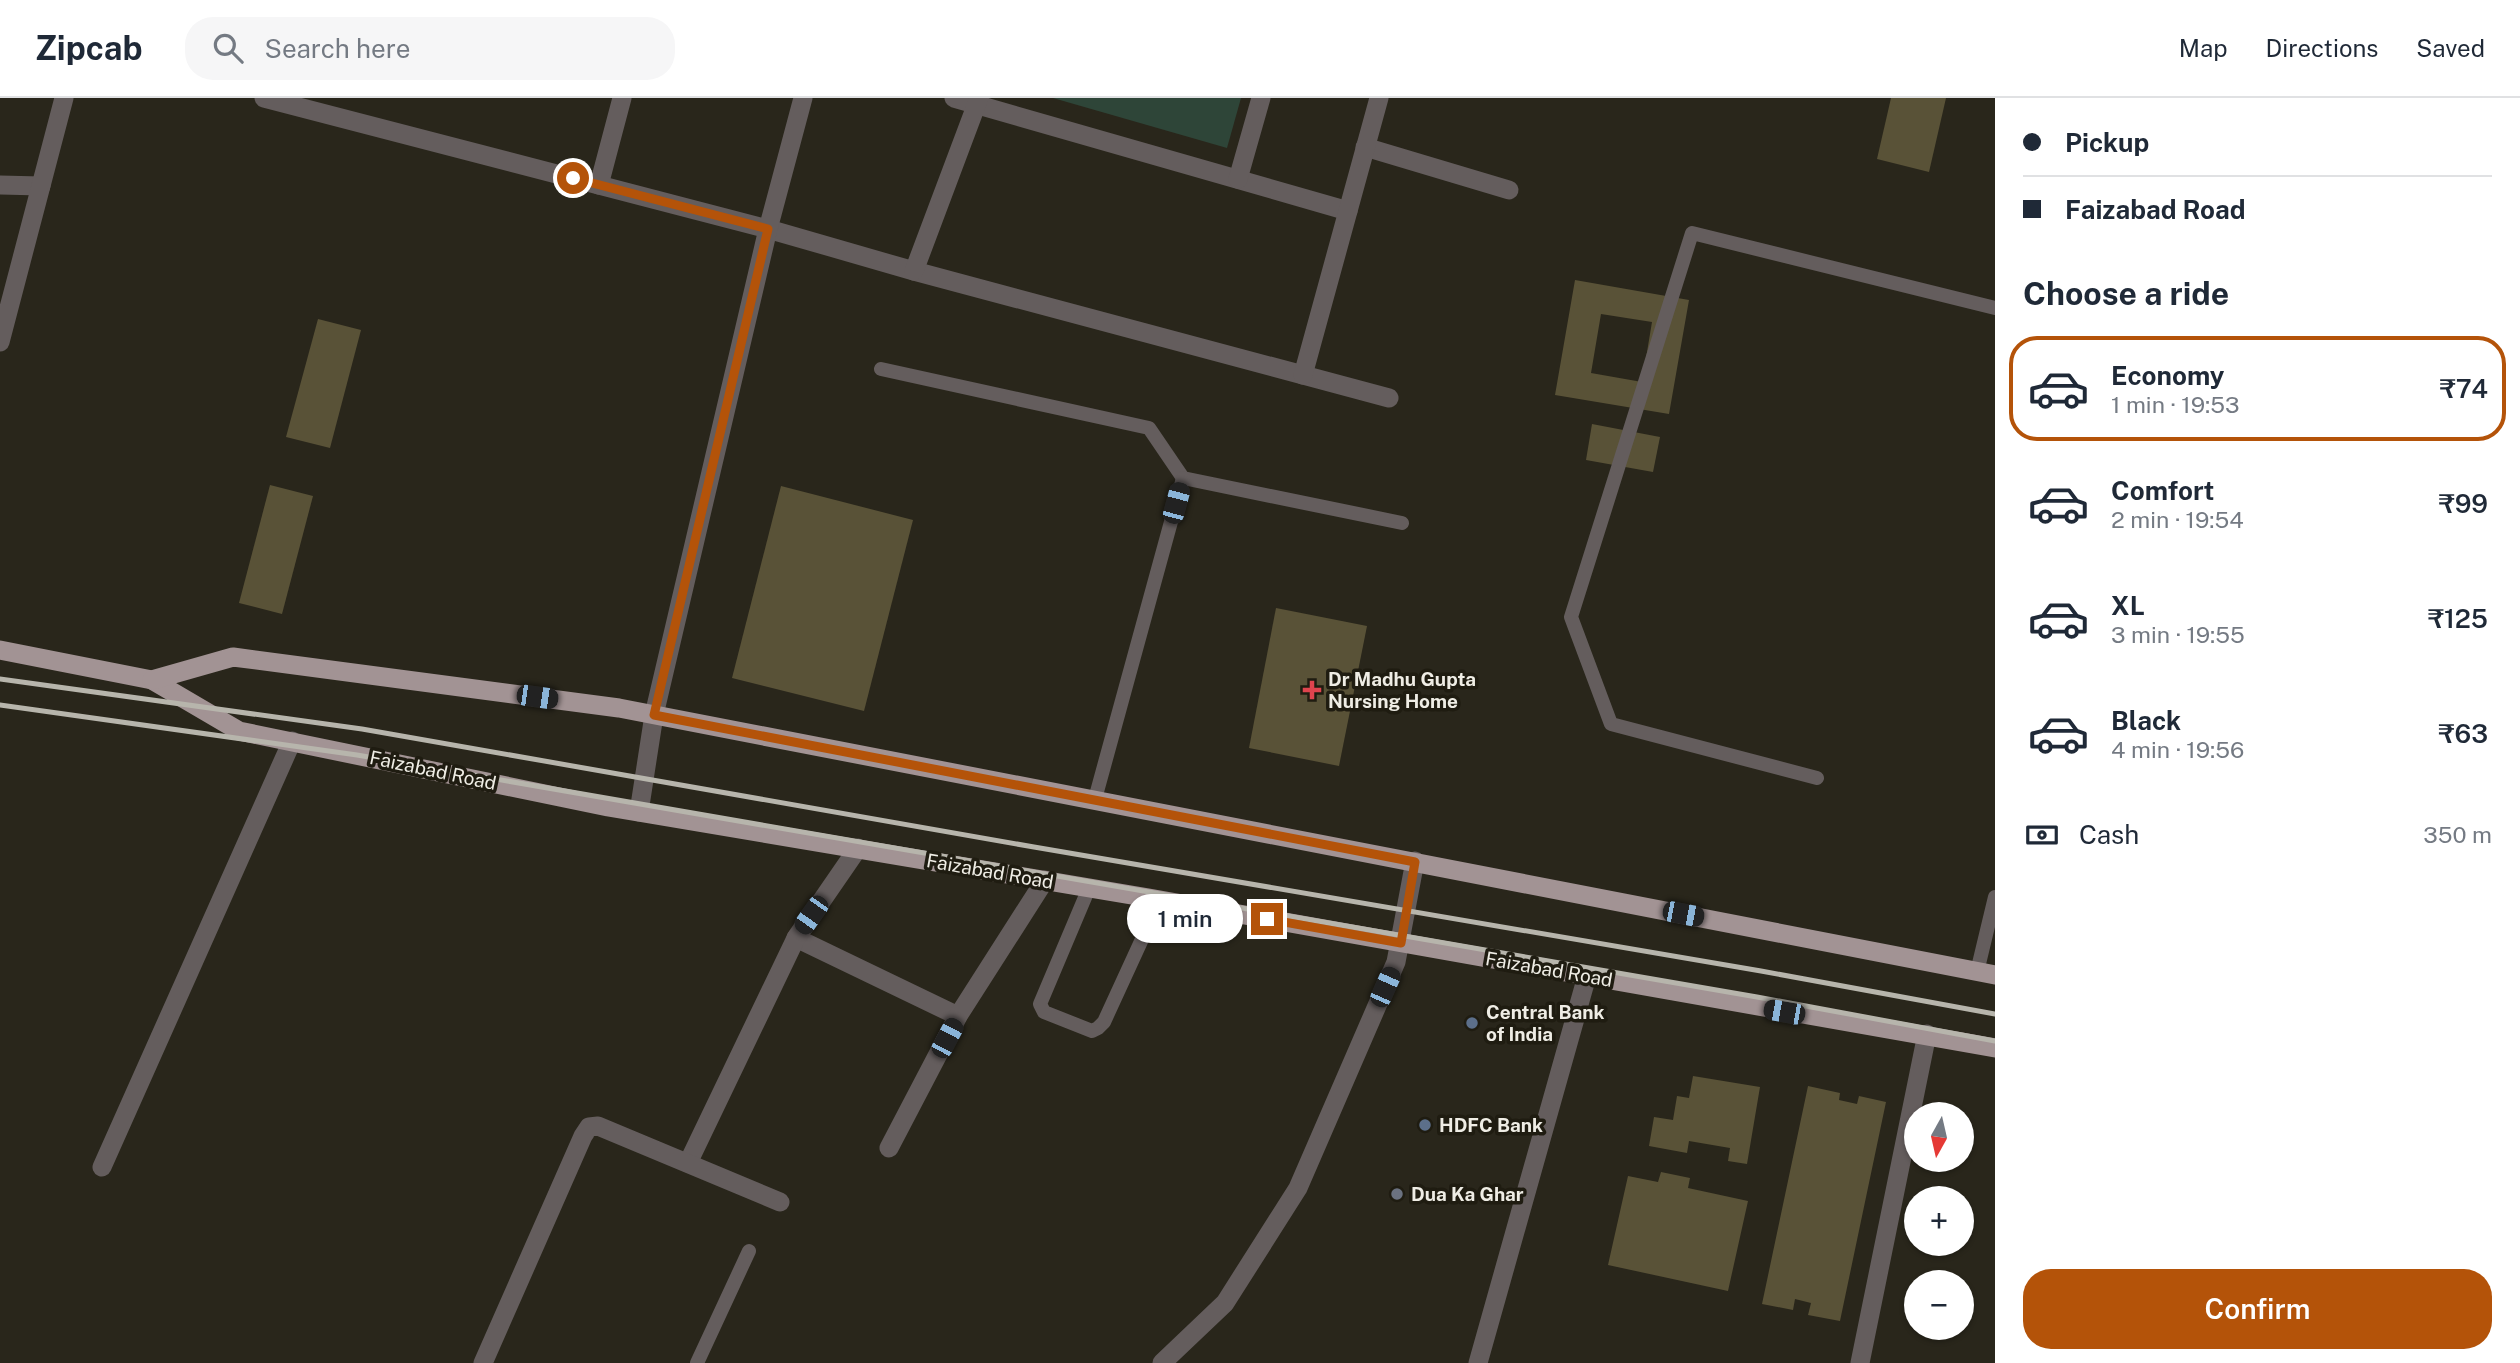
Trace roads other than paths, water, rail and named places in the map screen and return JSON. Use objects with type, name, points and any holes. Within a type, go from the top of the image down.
[{"type":"main road","name":"Faizabad Road","points":[[0,650],[152,680],[239,731],[639,812],[1160,900],[1995,1048]]},
{"type":"main road","points":[[152,680],[233,657],[654,715],[1986,974]]},
{"type":"street","points":[[0,342],[64,98]]},
{"type":"street","points":[[264,98],[768,229],[914,271],[1389,398]]},
{"type":"street","points":[[599,185],[622,98]]},
{"type":"street","points":[[639,812],[654,715],[768,229],[803,98]]},
{"type":"street","points":[[954,98],[979,101],[1348,211]]},
{"type":"street","points":[[1237,179],[1261,98]]},
{"type":"street","points":[[1303,375],[1379,98]]},
{"type":"street","points":[[914,271],[979,101]]},
{"type":"street","points":[[1365,147],[1509,190]]},
{"type":"street","points":[[0,185],[41,186]]},
{"type":"street","points":[[102,1167],[292,741]]},
{"type":"street","points":[[688,1163],[796,938],[858,848]]},
{"type":"street","points":[[1162,1363],[1225,1303],[1298,1188],[1396,962],[1415,862]]},
{"type":"street","points":[[889,1148],[958,1016],[1045,880]]},
{"type":"street","points":[[796,938],[958,1016]]},
{"type":"street","points":[[1478,1363],[1587,976]]},
{"type":"street","points":[[1860,1363],[1927,1034]]},
{"type":"street","points":[[483,1363],[589,1127],[598,1126],[780,1202]]},
{"type":"lane","points":[[1817,778],[1611,724],[1571,617],[1692,233],[1995,307]]},
{"type":"lane","points":[[881,369],[1149,428],[1183,478],[1402,523]]},
{"type":"lane","points":[[1095,799],[1183,478]]},
{"type":"lane","points":[[1088,888],[1040,1004],[1044,1012],[1092,1031],[1104,1022],[1160,900]]},
{"type":"lane","points":[[1986,974],[1995,897]]},
{"type":"lane","points":[[697,1363],[749,1251]]},
{"type":"railway","points":[[0,679],[362,729],[1761,971],[1995,1014]]},
{"type":"railway","points":[[0,705],[357,755],[1757,997],[1995,1041]]},
{"type":"place","name":"Dr Madhu Gupta Nursing Home","points":[[1312,690]]},
{"type":"place","name":"Central Bank of India","points":[[1472,1023]]},
{"type":"place","name":"HDFC Bank","points":[[1425,1125]]},
{"type":"place","name":"Dua Ka Ghar","points":[[1397,1194]]}]
